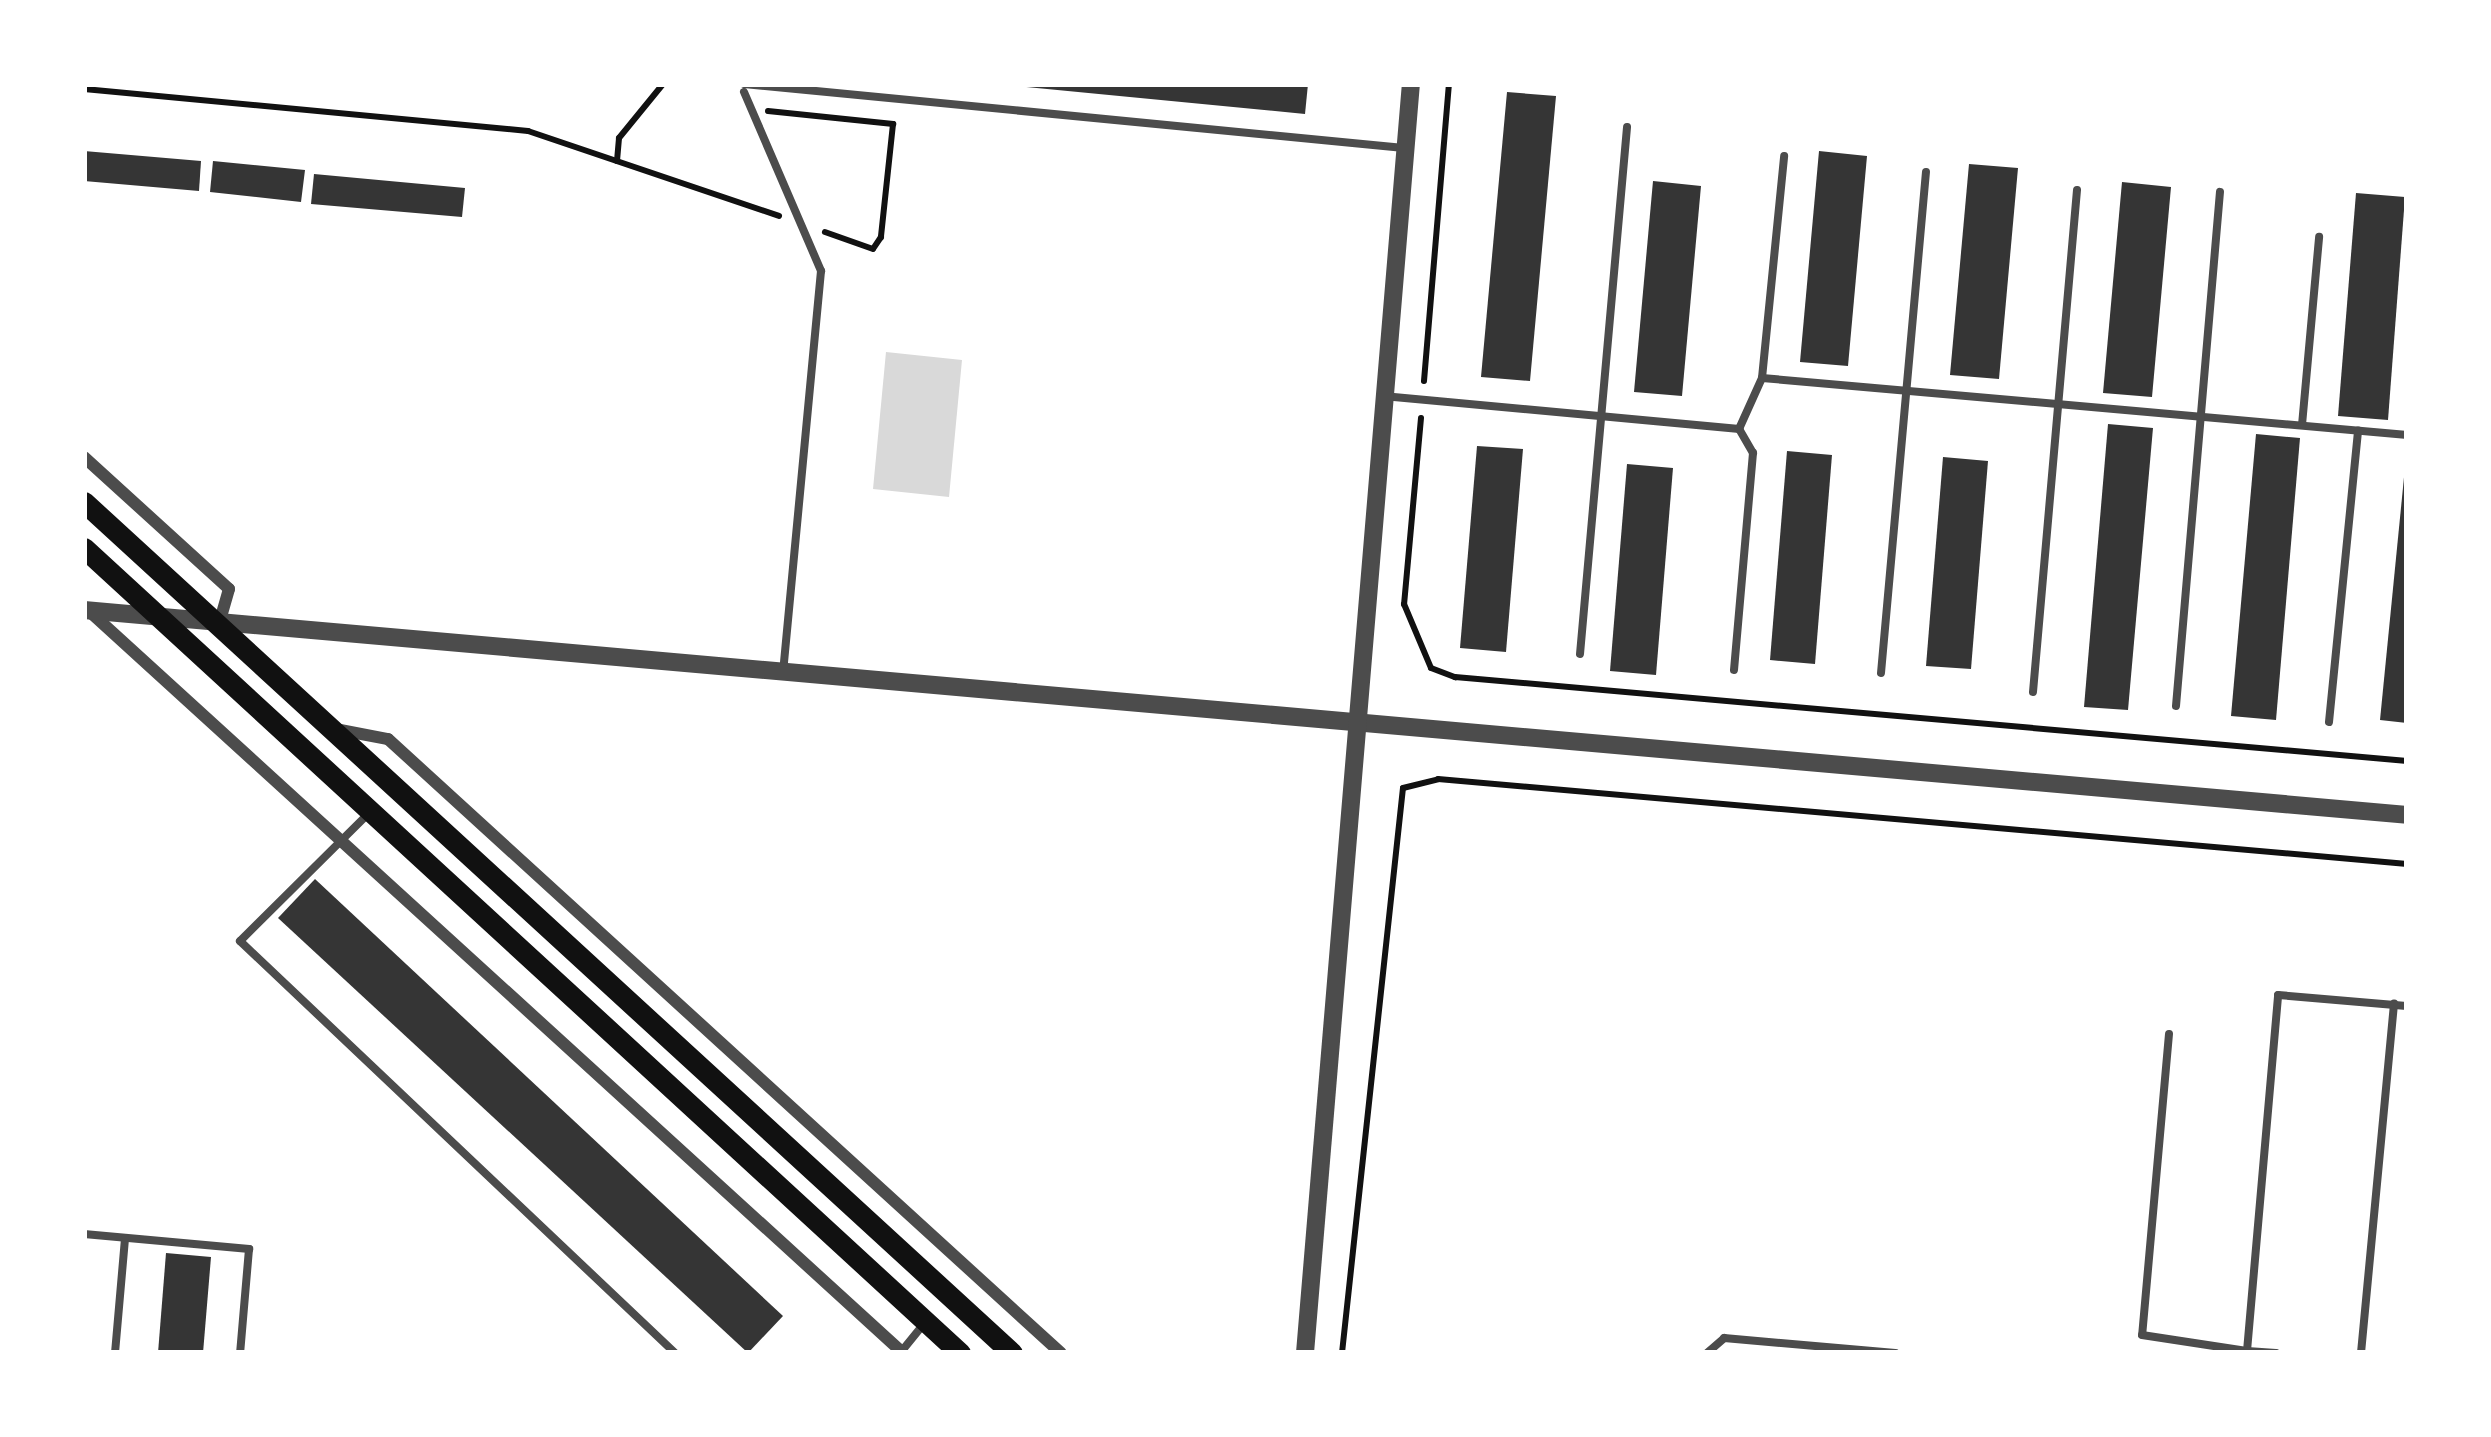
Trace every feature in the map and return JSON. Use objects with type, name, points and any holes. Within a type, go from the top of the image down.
[{"type":"main road","points":[[84,502],[1012,1353]]},
{"type":"main road","points":[[84,548],[368,814],[960,1353]]},
{"type":"street","points":[[1305,1353],[1411,84]]},
{"type":"street","points":[[84,457],[230,589],[219,624]]},
{"type":"street","points":[[85,609],[783,673],[1360,715],[2407,815]]},
{"type":"street","points":[[85,609],[901,1352]]},
{"type":"street","points":[[328,728],[388,739],[1060,1353]]},
{"type":"lane","points":[[783,673],[821,271],[744,88],[1406,148]]},
{"type":"lane","points":[[1580,654],[1627,127]]},
{"type":"lane","points":[[1739,429],[1762,378],[1784,156]]},
{"type":"lane","points":[[1881,673],[1926,172]]},
{"type":"lane","points":[[2032,692],[2078,190]]},
{"type":"lane","points":[[2176,706],[2220,192]]},
{"type":"lane","points":[[2302,425],[2319,237]]},
{"type":"lane","points":[[1762,378],[2407,436]]},
{"type":"lane","points":[[1383,396],[1739,429]]},
{"type":"lane","points":[[1734,670],[1753,453],[1739,429]]},
{"type":"lane","points":[[2329,722],[2358,430]]},
{"type":"lane","points":[[368,814],[240,941],[675,1353]]},
{"type":"lane","points":[[2247,1351],[2278,995],[2407,1006]]},
{"type":"lane","points":[[2361,1353],[2394,1004]]},
{"type":"lane","points":[[2169,1034],[2142,1335],[2276,1353]]},
{"type":"lane","points":[[84,1234],[249,1249],[240,1353]]},
{"type":"lane","points":[[115,1353],[125,1238]]},
{"type":"lane","points":[[901,1352],[926,1322]]},
{"type":"lane","points":[[1707,1353],[1724,1338],[1895,1353]]},
{"type":"path","points":[[617,161],[619,138],[663,84]]},
{"type":"path","points":[[84,89],[528,130],[873,248],[893,124],[751,109]]},
{"type":"path","points":[[1431,668],[2407,761]]},
{"type":"path","points":[[1342,1353],[1403,788],[1438,778],[2407,865]]},
{"type":"shaded area","points":[[886,352],[962,360],[949,497],[873,489]]},
{"type":"building","points":[[994,84],[1308,84],[1305,114]]},
{"type":"building","points":[[1507,92],[1556,96],[1530,381],[1481,377]]},
{"type":"building","points":[[84,151],[201,161],[199,191],[84,181]]},
{"type":"building","points":[[1819,151],[1867,156],[1848,366],[1800,362]]},
{"type":"building","points":[[213,161],[305,170],[301,202],[210,192]]},
{"type":"building","points":[[1969,164],[2018,168],[1999,379],[1950,375]]},
{"type":"building","points":[[314,174],[465,188],[462,217],[311,204]]},
{"type":"building","points":[[1653,181],[1701,186],[1682,396],[1634,392]]},
{"type":"building","points":[[2122,182],[2171,187],[2152,397],[2103,393]]},
{"type":"building","points":[[2356,193],[2405,197],[2388,420],[2338,416]]},
{"type":"building","points":[[2108,424],[2153,428],[2128,710],[2084,707]]},
{"type":"building","points":[[2256,434],[2300,438],[2276,720],[2231,716]]},
{"type":"building","points":[[1477,446],[1523,449],[1506,652],[1460,648]]},
{"type":"building","points":[[2407,447],[2407,723],[2380,720]]},
{"type":"building","points":[[1787,451],[1832,455],[1815,664],[1770,660]]},
{"type":"building","points":[[1943,457],[1988,461],[1971,669],[1926,666]]},
{"type":"building","points":[[1627,464],[1673,468],[1656,675],[1610,671]]},
{"type":"building","points":[[315,879],[783,1316],[748,1353],[278,918]]},
{"type":"building","points":[[166,1253],[211,1257],[203,1353],[158,1353]]}]
